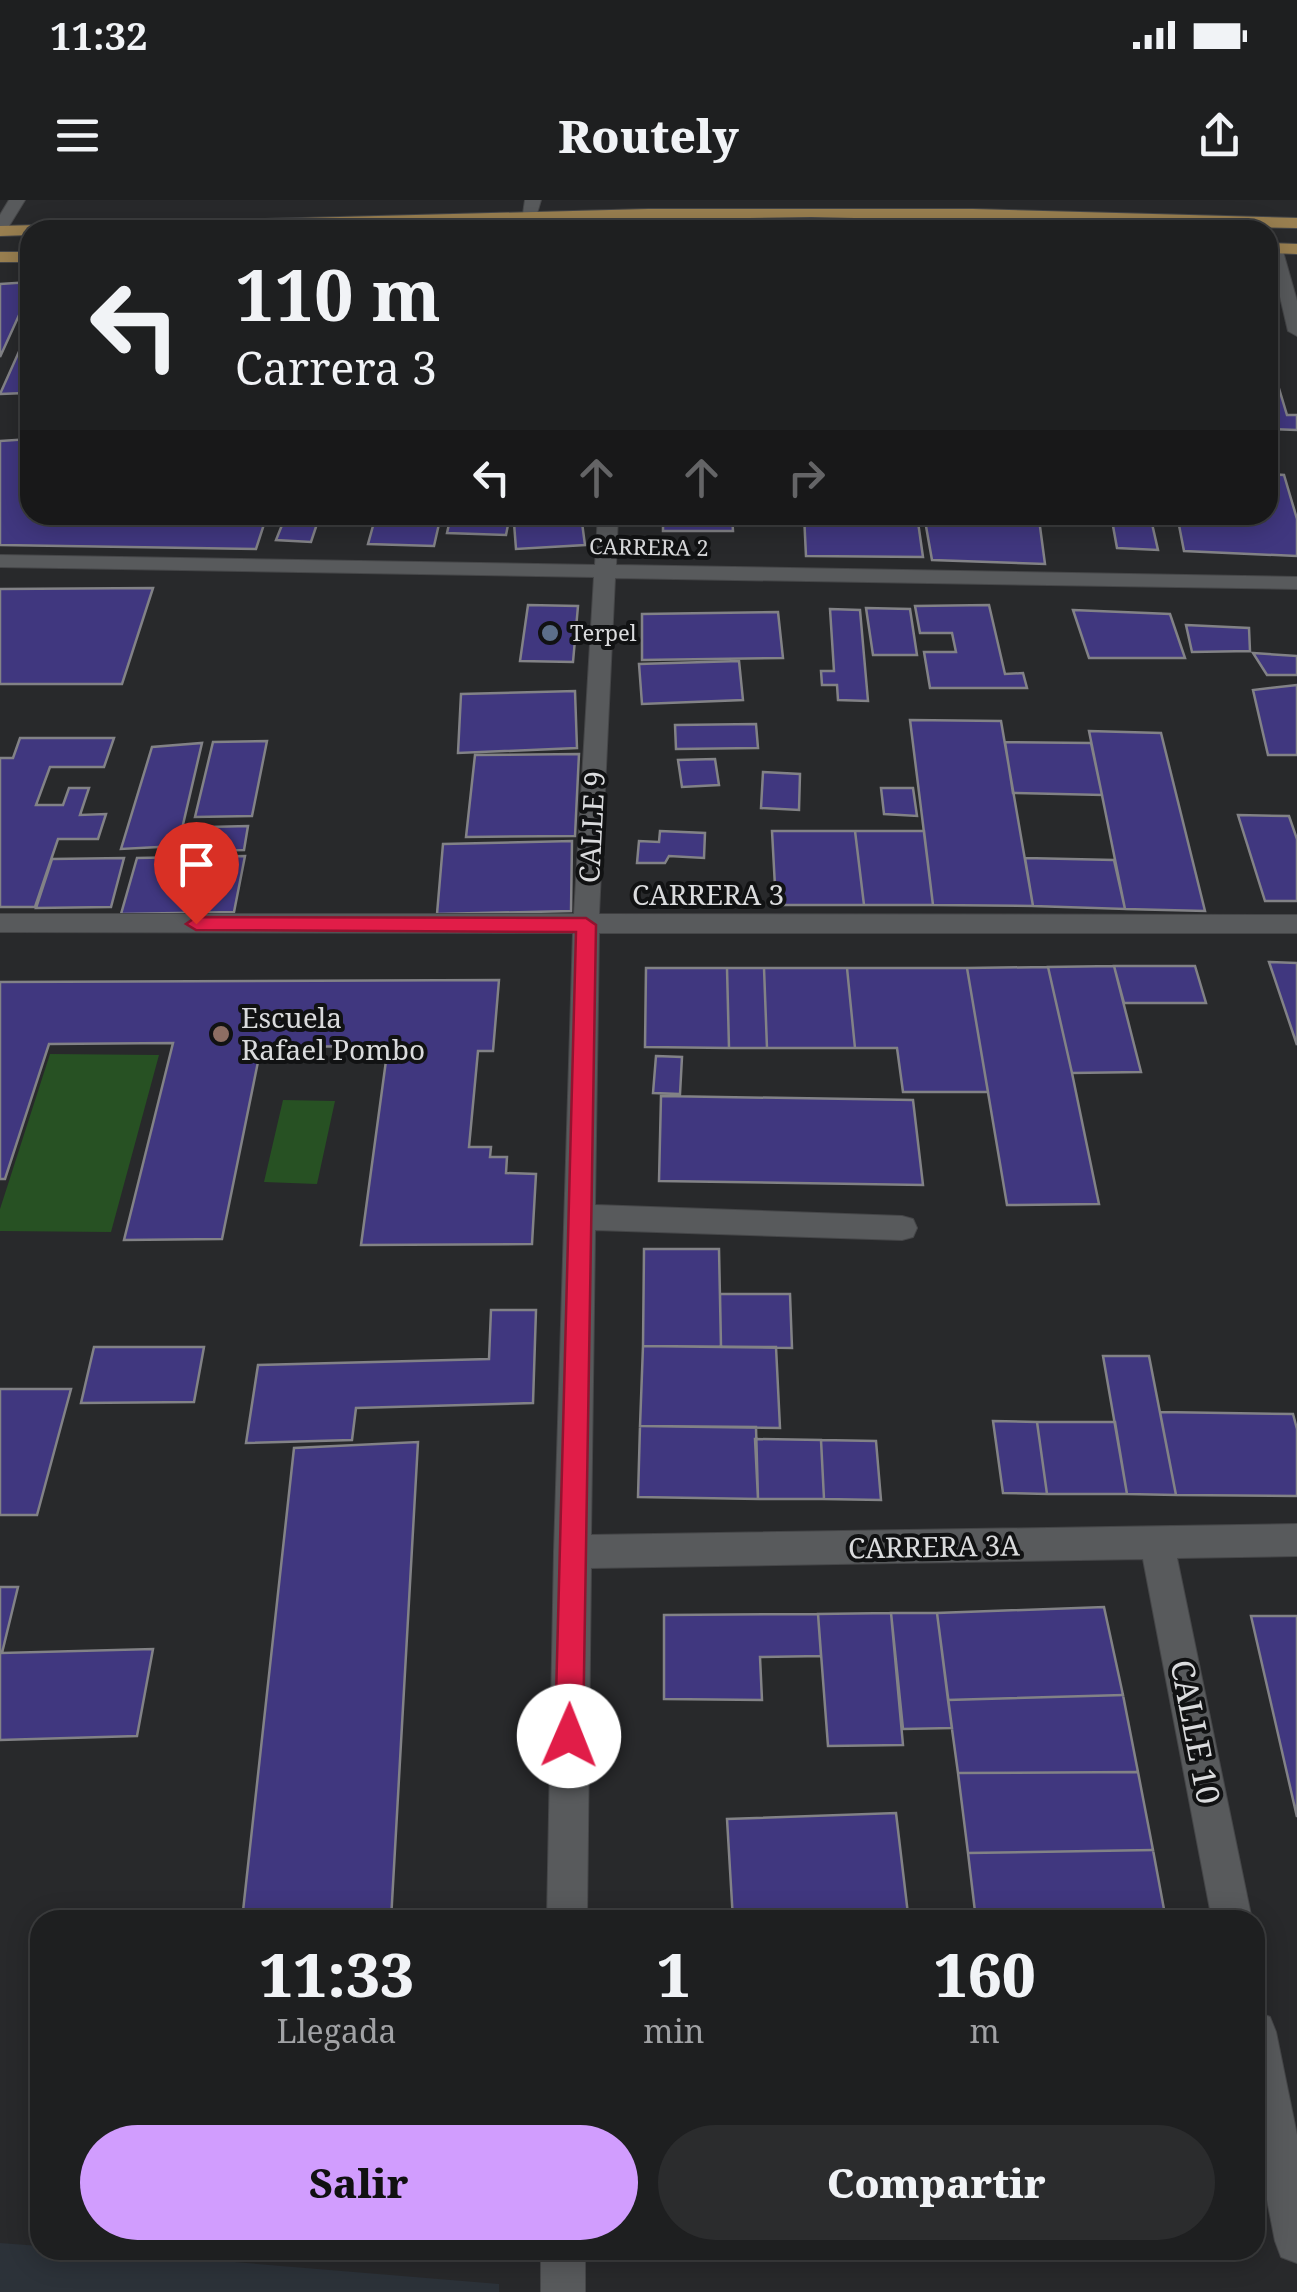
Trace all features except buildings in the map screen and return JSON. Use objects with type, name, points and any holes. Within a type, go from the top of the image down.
[{"type":"main road","points":[[218,220],[532,207],[1240,220]]},
{"type":"street","points":[[0,229],[17,200]]},
{"type":"street","points":[[1278,270],[1297,330]]},
{"type":"street","name":"CALLE 9","points":[[567,1910],[586,925],[608,525]]},
{"type":"street","name":"CARRERA 2","points":[[0,561],[1297,583]]},
{"type":"street","name":"CARRERA 3","points":[[0,923],[1297,924]]},
{"type":"street","points":[[580,1217],[902,1228]]},
{"type":"street","name":"CARRERA 3A","points":[[572,1552],[1297,1540]]},
{"type":"street","name":"CALLE 10","points":[[1157,1544],[1230,1910]]},
{"type":"street","points":[[1265,2082],[1297,2242]]},
{"type":"street","points":[[563,2260],[563,2292]]},
{"type":"shaded area","points":[[0,2243],[30,2245],[30,2260],[210,2260],[499,2284],[499,2292],[0,2292]]},
{"type":"green space","points":[[50,1054],[159,1055],[111,1232],[0,1231],[0,1209]]},
{"type":"green space","points":[[283,1100],[335,1101],[317,1184],[264,1182]]},
{"type":"place","name":"Terpel","points":[[550,633]]},
{"type":"place","name":"Escuela Rafael Pombo","points":[[221,1034]]},
{"type":"route","points":[[196,924],[586,925],[569,1736]]}]
